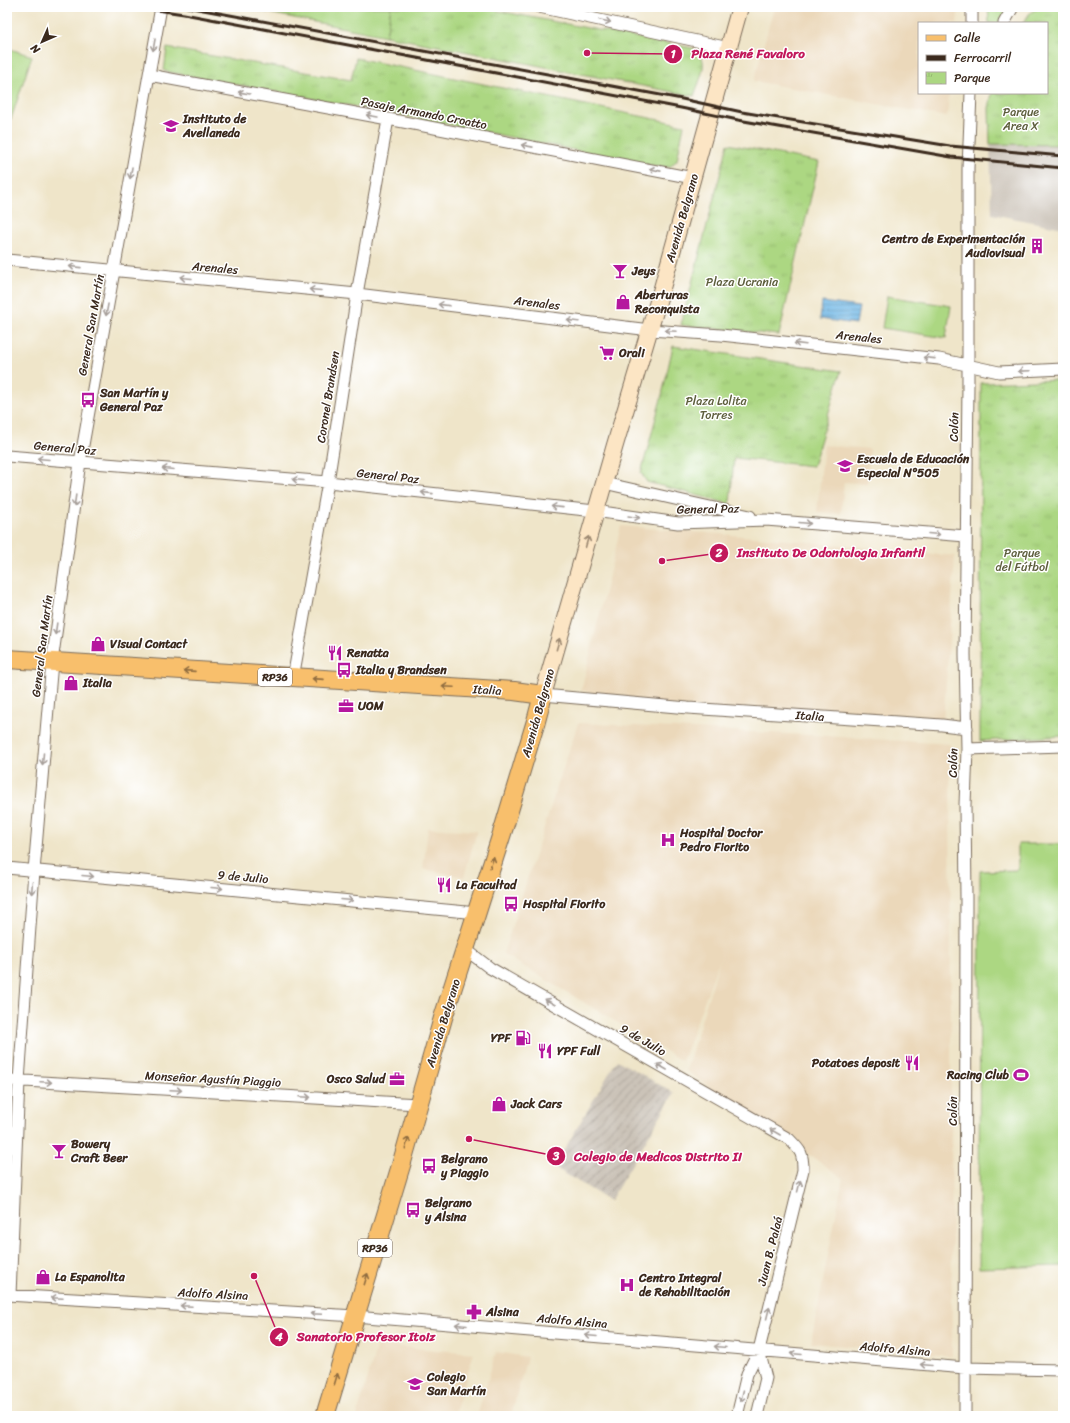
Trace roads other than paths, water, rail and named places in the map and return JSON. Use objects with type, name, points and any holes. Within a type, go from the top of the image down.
[{"type":"main road","name":"Avenida Belgrano","points":[[325,1416],[402,1162],[418,1104],[536,722],[595,511],[650,330],[740,7]]},
{"type":"main road","name":"Italia","points":[[7,659],[514,691],[543,695]]},
{"type":"street","name":"General San Martín","points":[[9,1295],[19,1081],[34,871],[52,662],[80,462],[161,7]]},
{"type":"street","points":[[539,7],[729,48]]},
{"type":"street","points":[[972,7],[972,22]]},
{"type":"street","points":[[1005,22],[1013,7]]},
{"type":"street","name":"Pasaje Armando Croatto","points":[[149,75],[388,119],[693,178]]},
{"type":"street","name":"Colón","points":[[965,1416],[965,805],[967,749],[965,654],[968,364],[968,168],[971,94]]},
{"type":"street","name":"Colón","points":[[971,111],[976,94]]},
{"type":"street","name":"Coronel Brandsen","points":[[293,678],[328,482],[357,294],[388,119]]},
{"type":"street","name":"Arenales","points":[[7,260],[357,294],[650,330],[770,340],[939,359],[968,364],[999,372],[1063,369]]},
{"type":"street","name":"General Paz","points":[[7,456],[328,482],[595,511],[678,523],[766,520],[966,536]]},
{"type":"street","name":"General Paz","points":[[604,483],[766,520]]},
{"type":"street","name":"Italia","points":[[543,695],[688,708],[942,725],[966,728]]},
{"type":"street","points":[[967,749],[1063,746]]},
{"type":"street","name":"9 de Julio","points":[[7,868],[477,913]]},
{"type":"street","name":"9 de Julio","points":[[466,949],[490,968],[789,1139],[798,1148],[803,1157]]},
{"type":"street","name":"Monseñor Agustín Piaggio","points":[[7,1080],[418,1104]]},
{"type":"street","name":"Juan B. Palaá","points":[[737,1416],[747,1374],[759,1350],[802,1170],[803,1157]]},
{"type":"street","name":"Adolfo Alsina","points":[[9,1295],[355,1316],[964,1368],[1063,1370]]},
{"type":"street","name":"Juan B. Palaá","points":[[757,1416],[766,1378],[759,1350]]},
{"type":"water","points":[[822,302],[859,307],[856,324],[820,319]]},
{"type":"railway","points":[[136,7],[184,14],[738,120],[951,157],[1063,168]]},
{"type":"railway","points":[[187,7],[682,99],[742,112],[950,146],[1063,156]]},
{"type":"place","name":"Plaza René Favaloro","points":[[587,53]]},
{"type":"place","name":"Instituto de Avellaneda","points":[[171,126]]},
{"type":"place","name":"Centro de Experimentación Audiovisual","points":[[1037,246]]},
{"type":"place","name":"Jeys","points":[[620,271]]},
{"type":"place","name":"Aberturas Reconquista","points":[[623,302]]},
{"type":"place","name":"Orali","points":[[607,353]]},
{"type":"place","name":"San Martín y General Paz","points":[[88,400]]},
{"type":"place","name":"Escuela de Educación Especial N°505","points":[[845,466]]},
{"type":"place","name":"Instituto De Odontologia Infantil","points":[[662,561]]},
{"type":"place","name":"Visual Contact","points":[[98,644]]},
{"type":"place","name":"Renatta","points":[[335,653]]},
{"type":"place","name":"Italia y Brandsen","points":[[344,670]]},
{"type":"place","name":"Italia","points":[[71,683]]},
{"type":"place","name":"UOM","points":[[346,706]]},
{"type":"place","name":"Hospital Doctor Pedro Fiorito","points":[[668,840]]},
{"type":"place","name":"La Facultad","points":[[444,885]]},
{"type":"place","name":"Hospital Fiorito","points":[[511,904]]},
{"type":"place","name":"YPF","points":[[523,1038]]},
{"type":"place","name":"YPF Full","points":[[545,1051]]},
{"type":"place","name":"Potatoes deposit","points":[[912,1063]]},
{"type":"place","name":"Racing Club","points":[[1021,1075]]},
{"type":"place","name":"Osco Salud","points":[[397,1079]]},
{"type":"place","name":"Jack Cars","points":[[499,1104]]},
{"type":"place","name":"Colegio de Medicos Distrito II","points":[[469,1139]]},
{"type":"place","name":"Bowery Craft Beer","points":[[59,1151]]},
{"type":"place","name":"Belgrano y Piaggio","points":[[429,1166]]},
{"type":"place","name":"Belgrano y Alsina","points":[[413,1210]]},
{"type":"place","name":"Sanatorio Profesor Itoiz","points":[[254,1276]]},
{"type":"place","name":"La Espanolita","points":[[43,1277]]},
{"type":"place","name":"Centro Integral de Rehabilitación","points":[[627,1285]]},
{"type":"place","name":"Alsina","points":[[474,1312]]},
{"type":"place","name":"Colegio San Martín","points":[[415,1384]]},
{"type":"park label","name":"Parque Area X","points":[[1021,119]]},
{"type":"park label","name":"Plaza Ucrania","points":[[742,282]]},
{"type":"park label","name":"Plaza Lolita Torres","points":[[716,408]]},
{"type":"park label","name":"Parque del Fútbol","points":[[1022,560]]}]
